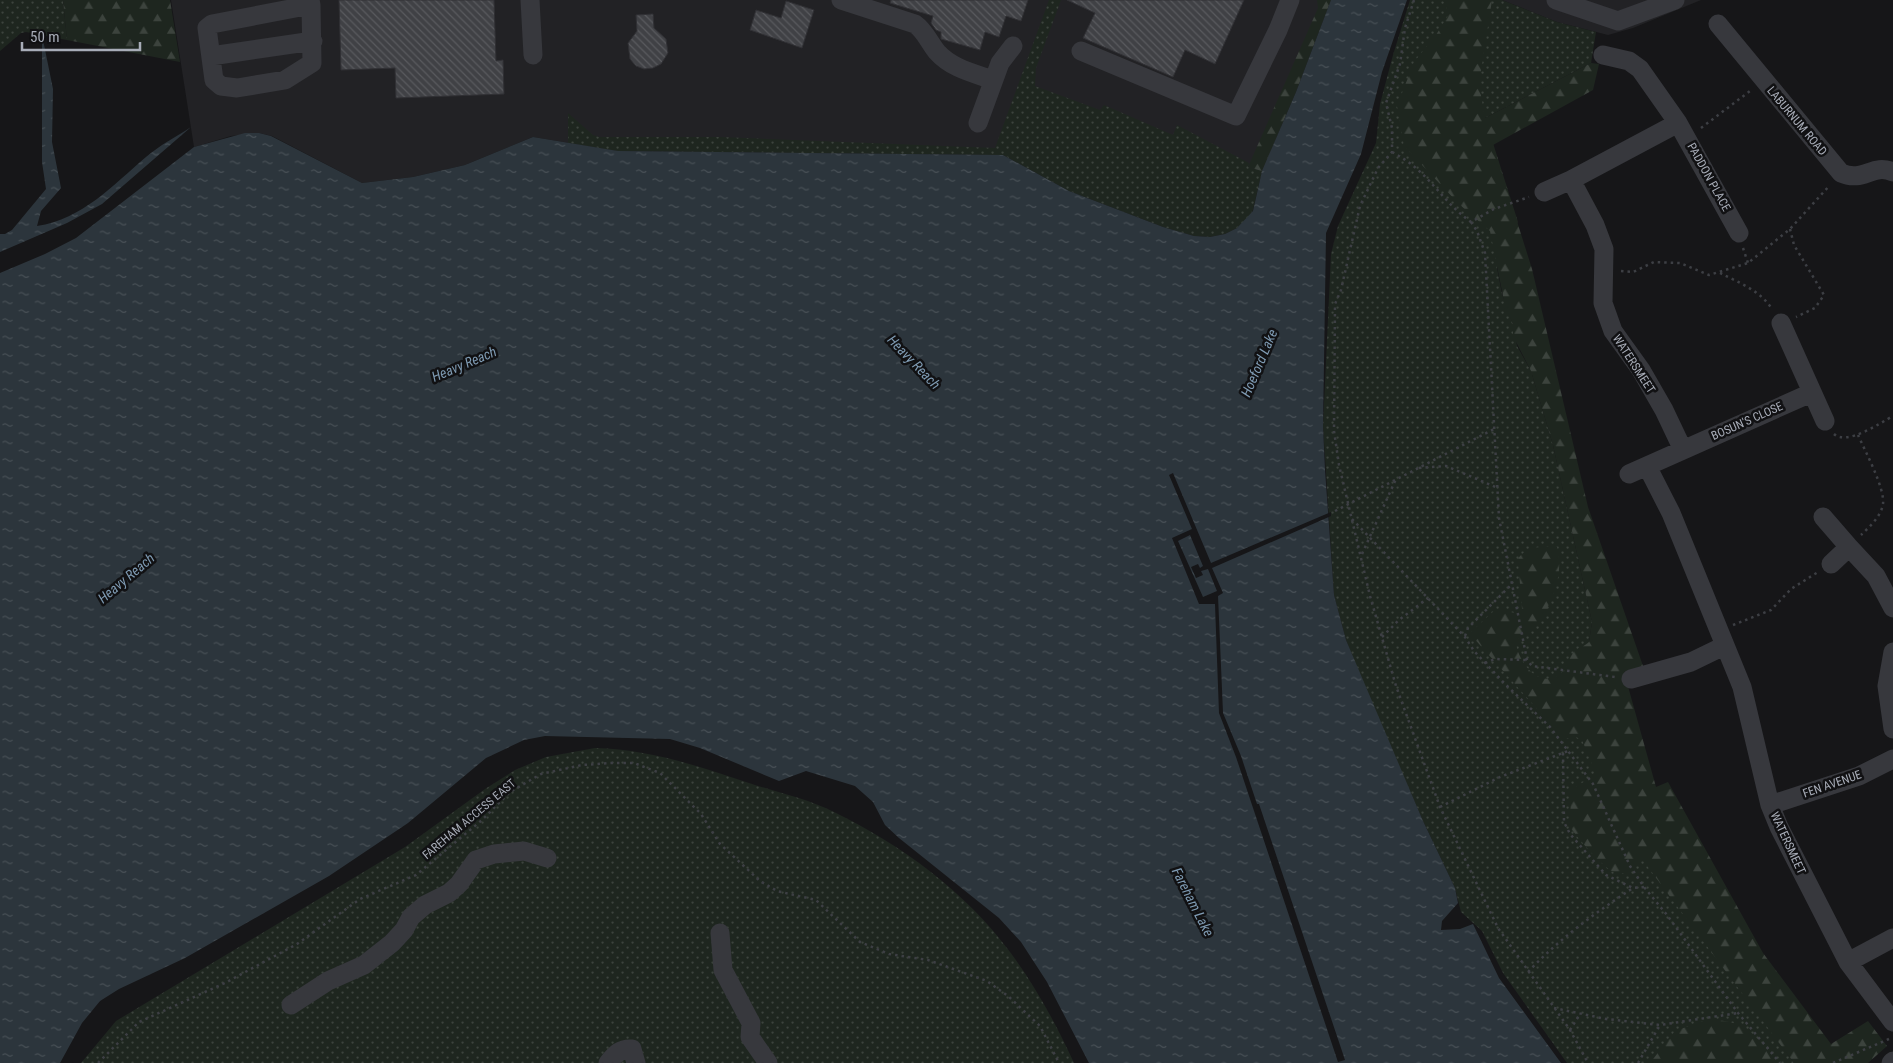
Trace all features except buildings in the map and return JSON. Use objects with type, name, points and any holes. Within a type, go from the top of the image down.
[{"type":"street","points":[[530,0],[533,55]]},
{"type":"street","points":[[841,0],[915,24],[936,51],[948,62],[961,69],[993,80]]},
{"type":"street","points":[[1081,51],[1236,116],[1278,30],[1290,0]]},
{"type":"street","points":[[1556,0],[1618,21],[1671,1]]},
{"type":"street","points":[[310,3],[313,41],[312,63],[293,77],[237,88],[221,86],[214,80],[207,28],[212,24],[310,3]]},
{"type":"street","name":"LABURNUM ROAD","points":[[1718,24],[1841,173],[1852,178],[1876,170],[1886,169],[1893,172]]},
{"type":"street","points":[[211,56],[313,41]]},
{"type":"street","points":[[978,123],[1000,63],[1013,46]]},
{"type":"street","name":"PADDON PLACE","points":[[1603,55],[1629,61],[1640,69],[1678,123],[1739,233]]},
{"type":"street","points":[[1544,192],[1572,180],[1678,123]]},
{"type":"street","name":"WATERSMEET","points":[[1572,180],[1595,225],[1604,249],[1603,303],[1613,331],[1645,378],[1683,450]]},
{"type":"street","points":[[1781,323],[1825,421]]},
{"type":"street","name":"BOSUN'S CLOSE","points":[[1683,450],[1811,393]]},
{"type":"street","points":[[1629,474],[1683,450]]},
{"type":"street","name":"WATERSMEET","points":[[1647,466],[1671,513],[1742,687],[1770,805],[1783,836],[1848,962],[1893,1022]]},
{"type":"street","points":[[1823,518],[1876,576],[1893,608]]},
{"type":"street","points":[[1831,564],[1849,547]]},
{"type":"street","points":[[1631,680],[1691,662],[1721,638]]},
{"type":"street","points":[[1893,652],[1887,686],[1893,729]]},
{"type":"street","name":"FEN AVENUE","points":[[1770,805],[1859,776],[1893,759]]},
{"type":"street","points":[[291,1005],[328,981],[364,965],[392,943],[404,930],[411,917],[425,905],[449,893],[459,884],[476,860],[494,854],[524,851],[547,858]]},
{"type":"street","points":[[720,933],[723,970],[759,1024],[750,1037],[768,1063]]},
{"type":"street","points":[[1848,962],[1893,938]]},
{"type":"street","points":[[608,1063],[614,1055],[625,1048],[632,1049],[636,1063]]},
{"type":"path","points":[[1414,0],[1406,28],[1400,64],[1386,103],[1392,128],[1392,152],[1378,168],[1360,206],[1341,290],[1334,304],[1334,431],[1351,518],[1382,638],[1396,686],[1440,807],[1498,928],[1570,1030],[1588,1063]]},
{"type":"path","points":[[1687,139],[1764,81]]},
{"type":"path","points":[[1392,152],[1409,161],[1424,173],[1460,215],[1471,222],[1478,231],[1485,253],[1499,518],[1527,660],[1532,666],[1631,680]]},
{"type":"path","points":[[1471,222],[1494,208],[1544,192]]},
{"type":"path","points":[[1719,272],[1747,286],[1768,301],[1781,323],[1814,308],[1824,295],[1794,245],[1790,229]]},
{"type":"path","points":[[1825,421],[1836,437],[1845,438],[1858,435],[1893,416]]},
{"type":"path","points":[[1335,511],[1494,429]]},
{"type":"path","points":[[1849,547],[1877,519],[1883,504],[1880,488],[1858,435]]},
{"type":"path","points":[[1417,468],[1446,466],[1498,488]]},
{"type":"path","points":[[1361,555],[1396,479]]},
{"type":"path","points":[[1351,518],[1465,637],[1485,663],[1550,726],[1592,784],[1630,866],[1644,888],[1667,915],[1738,1013],[1780,1063]]},
{"type":"path","points":[[1721,638],[1771,610],[1790,589],[1831,564]]},
{"type":"path","points":[[1465,637],[1468,628],[1512,584]]},
{"type":"path","points":[[1382,638],[1399,620],[1428,598]]},
{"type":"path","points":[[1485,663],[1495,659],[1527,660]]},
{"type":"path","points":[[1440,807],[1500,777],[1568,751]]},
{"type":"path","points":[[1563,753],[1564,822],[1570,834],[1606,875],[1633,888],[1644,888]]},
{"type":"path","name":"FAREHAM ACCESS EAST","points":[[98,1063],[139,1022],[225,983],[296,944],[360,899],[416,875],[482,820],[510,792],[541,774],[582,765],[634,763],[660,773],[701,814],[720,844],[760,881],[777,891],[816,900],[860,942],[889,954],[928,960],[987,981],[1008,996],[1040,1026],[1059,1063]]},
{"type":"path","points":[[1528,972],[1547,952],[1588,918],[1633,888]]},
{"type":"path","points":[[1554,1008],[1606,1020],[1660,1025],[1738,1013]]},
{"type":"path","points":[[1570,1030],[1580,1014]]},
{"type":"path","points":[[1638,1063],[1660,1025]]},
{"type":"path","points":[[1833,1063],[1893,1037]]},
{"type":"shaded area","points":[[171,0],[1331,0],[1258,184],[1003,155],[618,151],[533,137],[465,165],[413,177],[362,183],[272,136],[259,133],[231,136],[194,147]]},
{"type":"shaded area","points":[[1502,0],[1701,0],[1633,28],[1608,35],[1557,22]]},
{"type":"green space","points":[[0,0],[63,0],[67,40],[26,32],[21,33],[0,51]]},
{"type":"green space","points":[[63,0],[170,0],[180,62],[67,40]]},
{"type":"green space","points":[[1049,0],[1061,0],[1036,68],[1035,86],[1100,110],[1104,105],[1173,135],[1177,125],[1249,163],[1248,167],[1262,171],[1253,210],[1248,219],[1237,228],[1225,234],[1210,237],[1194,236],[1163,227],[1069,191],[1003,155],[618,151],[568,143],[568,113],[593,135],[599,137],[720,137],[995,148]]},
{"type":"green space","points":[[1317,0],[1331,0],[1296,92],[1262,171],[1248,167],[1318,8]]},
{"type":"green space","points":[[1410,0],[1502,0],[1557,22],[1596,32],[1591,63],[1485,118],[1518,222],[1497,268],[1502,294],[1513,324],[1517,346],[1531,371],[1553,445],[1592,622],[1589,642],[1646,856],[1794,1063],[1567,1063],[1503,973],[1482,931],[1461,912],[1455,888],[1423,821],[1369,698],[1346,640],[1334,595],[1323,426],[1331,254],[1338,226],[1376,143],[1380,104]]},
{"type":"green space","points":[[1443,0],[1492,0],[1479,84],[1485,118],[1591,63],[1599,64],[1593,90],[1493,145],[1532,269],[1588,507],[1643,666],[1624,672],[1656,787],[1668,782],[1763,953],[1831,1044],[1868,1021],[1887,1046],[1868,1063],[1794,1063],[1642,859],[1629,870],[1620,874],[1615,873],[1601,863],[1570,827],[1571,790],[1596,774],[1582,740],[1576,737],[1564,739],[1471,635],[1471,632],[1496,609],[1515,613],[1522,609],[1518,559],[1530,549],[1541,547],[1557,547],[1559,556],[1558,575],[1550,604],[1540,620],[1520,637],[1516,644],[1522,661],[1527,668],[1541,678],[1548,679],[1556,676],[1564,670],[1574,652],[1589,642],[1592,622],[1553,445],[1531,371],[1513,336],[1513,324],[1505,306],[1490,231],[1459,204],[1404,146],[1397,106],[1414,62],[1436,35],[1449,14]]},
{"type":"green space","points":[[595,748],[615,749],[673,759],[803,799],[824,807],[883,839],[952,890],[993,930],[1037,992],[1074,1063],[81,1063],[116,1021],[405,847],[485,789],[515,770],[546,757]]},
{"type":"green space","points":[[1706,1020],[1720,1020],[1741,1026],[1755,1037],[1778,1063],[1650,1063],[1675,1031]]},
{"type":"water","points":[[1331,0],[1407,0],[1382,72],[1361,154],[1326,233],[1323,426],[1334,595],[1346,640],[1423,821],[1455,888],[1458,903],[1442,921],[1441,930],[1460,929],[1473,924],[1499,978],[1561,1063],[1089,1063],[1047,982],[1021,942],[999,918],[885,825],[873,802],[855,786],[806,771],[779,781],[700,748],[670,739],[545,736],[524,740],[486,758],[408,823],[329,876],[185,958],[119,989],[100,1001],[82,1023],[60,1063],[0,1063],[0,273],[45,254],[76,238],[194,147],[245,133],[259,133],[271,136],[362,183],[413,177],[465,165],[533,137],[618,151],[1003,155],[1069,191],[1163,227],[1194,236],[1210,237],[1225,234],[1237,228],[1253,211],[1262,171],[1296,92]]},
{"type":"water","points":[[42,35],[53,89],[52,142],[61,188],[41,211],[37,226],[54,222],[83,208],[109,189],[151,153],[191,127],[102,204],[67,223],[0,252],[0,234],[5,234],[12,230],[46,189],[42,162]]},
{"type":"pier","points":[[1173,473],[1211,563],[1331,512],[1331,516],[1212,568],[1223,593],[1218,596],[1223,713],[1241,756],[1257,804],[1259,804],[1345,1060],[1338,1062],[1236,757],[1219,713],[1215,604],[1199,604],[1172,538],[1192,529],[1169,475]],"holes":[[[1190,535],[1203,566],[1200,568],[1198,564],[1191,567],[1196,578],[1203,575],[1201,571],[1208,569],[1217,591],[1203,597],[1178,541]]]},
{"type":"water label","name":"Heavy Reach","points":[[914,362]]},
{"type":"water label","name":"Hoeford Lake","points":[[1259,363]]},
{"type":"water label","name":"Heavy Reach","points":[[464,364]]},
{"type":"water label","name":"Heavy Reach","points":[[126,578]]},
{"type":"water label","name":"Fareham Lake","points":[[1193,902]]}]
